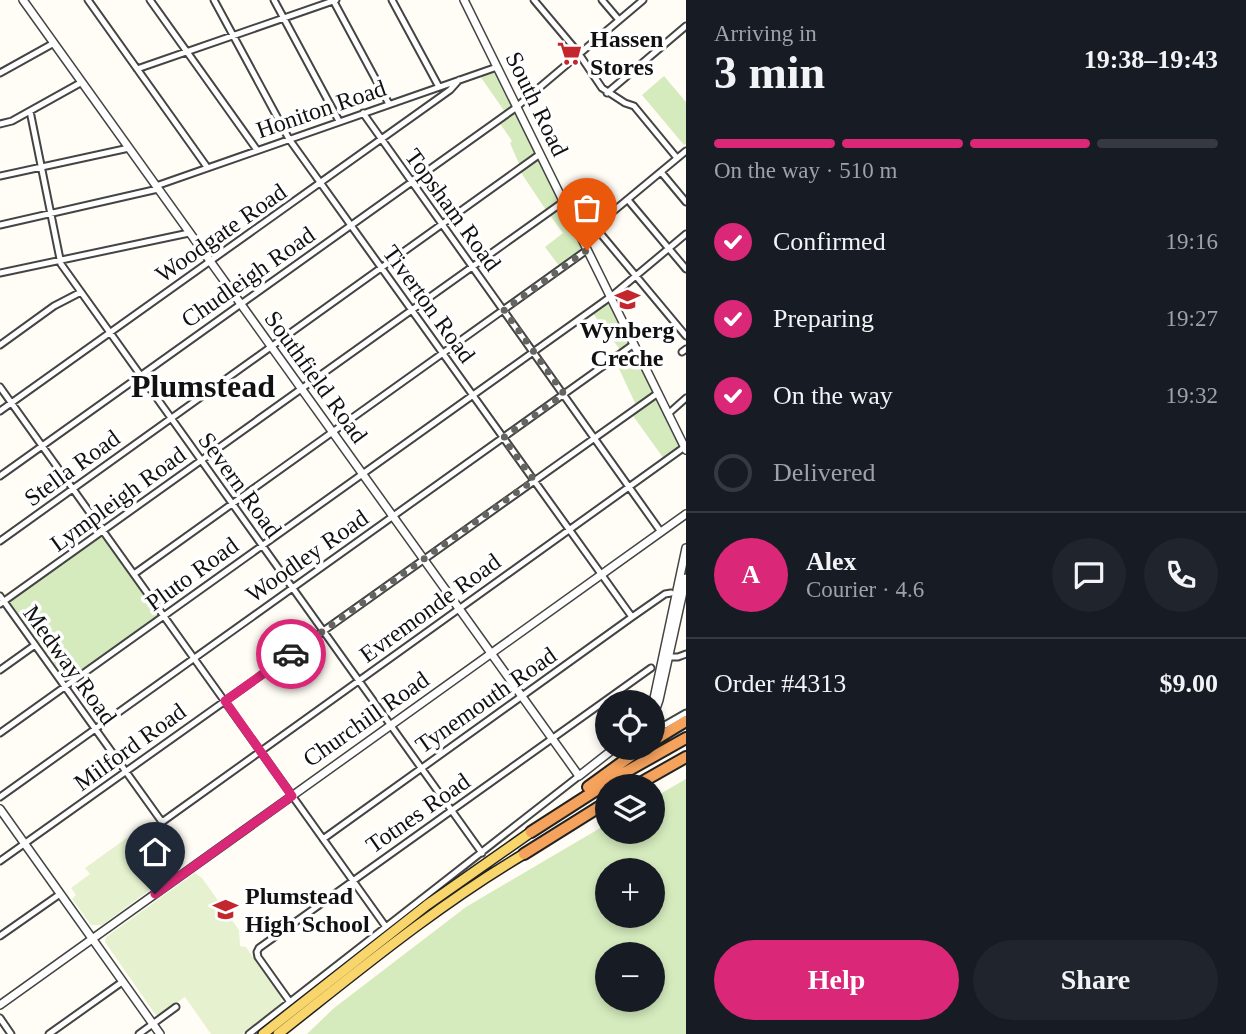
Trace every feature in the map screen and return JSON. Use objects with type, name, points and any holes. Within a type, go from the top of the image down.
[{"type":"highway","points":[[665,734],[686,721]]},
{"type":"highway","points":[[531,832],[615,778],[686,738]]},
{"type":"highway","points":[[656,774],[686,757]]},
{"type":"highway","points":[[531,832],[538,823],[625,760]]},
{"type":"highway","points":[[665,777],[686,766]]},
{"type":"highway","points":[[524,853],[595,809]]},
{"type":"highway","points":[[524,853],[595,816]]},
{"type":"main road","points":[[263,1034],[427,905],[531,832]]},
{"type":"main road","points":[[278,1034],[449,901],[524,853]]},
{"type":"street","name":"Southfield Road","points":[[23,0],[579,776]]},
{"type":"street","points":[[88,0],[208,167]]},
{"type":"street","points":[[150,0],[257,150]]},
{"type":"street","name":"Tiverton Road","points":[[214,0],[289,139],[632,617]]},
{"type":"street","points":[[274,0],[340,121]]},
{"type":"street","points":[[137,69],[334,0],[390,104]]},
{"type":"street","points":[[392,0],[439,87]]},
{"type":"street","name":"South Road","points":[[464,0],[685,448]]},
{"type":"street","points":[[534,0],[607,93],[634,106],[677,158]]},
{"type":"street","points":[[602,0],[619,20]]},
{"type":"street","name":"Chudleigh Road","points":[[0,476],[516,106],[643,0]]},
{"type":"street","points":[[607,93],[686,26]]},
{"type":"street","points":[[0,73],[54,43]]},
{"type":"street","name":"Honiton Road","points":[[0,225],[157,188],[208,167],[497,67]]},
{"type":"street","name":"Woodgate Road","points":[[0,411],[457,85],[459,80]]},
{"type":"street","points":[[0,124],[30,111],[82,82]]},
{"type":"street","name":"Severn Road","points":[[30,111],[61,264],[482,853]]},
{"type":"street","name":"Topsham Road","points":[[363,113],[661,532]]},
{"type":"street","points":[[0,176],[129,148]]},
{"type":"street","points":[[581,238],[686,151]]},
{"type":"street","name":"Stella Road","points":[[0,541],[540,155]]},
{"type":"street","points":[[661,172],[686,202]]},
{"type":"street","points":[[628,200],[686,269]]},
{"type":"street","name":"Lympleigh Road","points":[[1,601],[564,202]]},
{"type":"street","points":[[595,227],[686,336]]},
{"type":"street","points":[[0,273],[189,233]]},
{"type":"street","name":"Pluto Road","points":[[0,733],[610,297],[686,234]]},
{"type":"street","points":[[134,574],[587,250]]},
{"type":"street","points":[[0,345],[54,306],[81,292]]},
{"type":"street","name":"Woodley Road","points":[[0,797],[634,344]]},
{"type":"street","points":[[0,387],[386,927]]},
{"type":"street","name":"Milford Road","points":[[0,861],[657,393]]},
{"type":"street","points":[[668,414],[686,398]]},
{"type":"street","name":"Evremonde Road","points":[[162,822],[685,448]]},
{"type":"street","name":"Churchill Road","points":[[0,1005],[686,514]]},
{"type":"street","points":[[656,690],[686,548]]},
{"type":"street","points":[[661,690],[686,578]]},
{"type":"street","name":"Tynemouth Road","points":[[323,839],[632,617],[665,594],[671,593]]},
{"type":"street","name":"Medway Road","points":[[1,601],[162,822]]},
{"type":"street","points":[[0,670],[35,645]]},
{"type":"street","points":[[669,657],[686,654]]},
{"type":"street","name":"Totnes Road","points":[[290,1002],[258,957],[258,949],[651,668]]},
{"type":"street","points":[[665,724],[686,713]]},
{"type":"street","points":[[249,1034],[599,760]]},
{"type":"street","points":[[0,809],[160,1034]]},
{"type":"street","points":[[0,936],[60,894]]},
{"type":"street","points":[[49,1034],[122,982]]},
{"type":"street","points":[[139,1034],[176,1007]]},
{"type":"street","points":[[0,1018],[12,1034]]},
{"type":"green space","points":[[495,71],[513,106],[505,112],[480,76]]},
{"type":"green space","points":[[664,76],[686,102],[684,145],[642,95]]},
{"type":"green space","points":[[515,111],[536,153],[520,166],[510,143],[512,141],[499,122]]},
{"type":"green space","points":[[539,160],[559,199],[546,210],[520,171]]},
{"type":"green space","points":[[560,207],[581,246],[581,252],[560,267],[545,247],[563,233],[549,214]]},
{"type":"green space","points":[[606,303],[611,305],[629,342],[621,351],[592,312]]},
{"type":"green space","points":[[633,349],[654,391],[636,405],[615,360]]},
{"type":"green space","points":[[656,397],[681,447],[664,459],[631,413]]},
{"type":"green space","points":[[101,536],[106,539],[158,615],[64,684],[6,603]]},
{"type":"green space","points":[[686,779],[686,1034],[307,1034],[334,1008],[466,907],[595,831],[595,844],[665,844],[665,791]]},
{"type":"green space","points":[[142,827],[161,850],[171,843],[185,862],[184,865],[102,925],[91,925],[72,899],[76,895],[71,888],[90,874],[85,868]]},
{"type":"green space","points":[[195,873],[202,878],[239,930],[240,946],[246,947],[281,996],[281,1003],[242,1034],[211,1034],[185,997],[159,1015],[155,1014],[105,942],[106,937]]},
{"type":"way so far","points":[[291,654],[534,480],[503,438],[564,394],[504,310],[587,250]]},
{"type":"place","name":"Hassen Stores","points":[[570,53]]},
{"type":"place","name":"Wynberg Creche","points":[[627,299]]},
{"type":"place","name":"Plumstead High School","points":[[225,910]]},
{"type":"district","name":"Plumstead","points":[[203,386]]},
{"type":"route","points":[[155,894],[292,796],[225,701],[291,654]]}]
